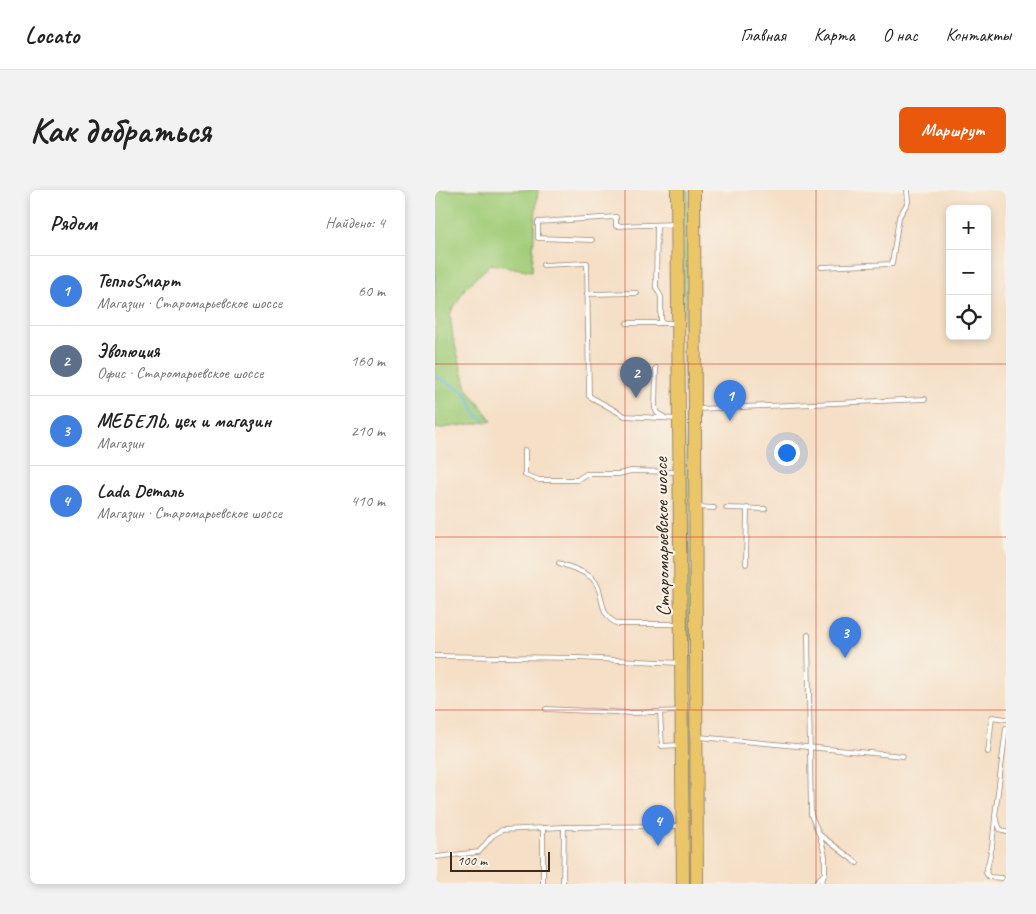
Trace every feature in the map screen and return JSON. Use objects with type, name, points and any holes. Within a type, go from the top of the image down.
[{"type":"main road","name":"Старомарьевское шоссе","points":[[677,190],[680,397],[674,419],[680,473],[683,884]]},
{"type":"main road","name":"Старомарьевское шоссе","points":[[693,190],[697,884]]},
{"type":"main road","points":[[680,397],[694,402]]},
{"type":"lane","points":[[821,267],[892,264],[899,217],[908,202],[907,190]]},
{"type":"lane","points":[[592,240],[537,238],[538,222],[616,217],[616,226],[678,224]]},
{"type":"lane","points":[[657,225],[656,287],[661,297],[661,323]]},
{"type":"lane","points":[[543,265],[587,263],[589,396],[625,416],[674,419]]},
{"type":"lane","points":[[587,294],[637,293]]},
{"type":"lane","points":[[627,323],[679,323]]},
{"type":"lane","points":[[656,368],[655,408],[657,413],[674,419]]},
{"type":"lane","points":[[694,402],[925,399]]},
{"type":"lane","points":[[525,450],[525,475],[539,480],[577,480],[586,474],[619,474],[631,471],[680,473]]},
{"type":"lane","points":[[696,507],[714,508]]},
{"type":"lane","points":[[726,508],[765,509]]},
{"type":"lane","points":[[746,564],[747,508]]},
{"type":"lane","points":[[559,563],[592,578],[600,593],[603,609],[611,621],[618,624],[681,624]]},
{"type":"lane","points":[[808,634],[811,815],[825,856],[825,873],[821,884]]},
{"type":"lane","points":[[435,656],[577,658],[682,663]]},
{"type":"lane","points":[[546,709],[633,713],[682,710]]},
{"type":"lane","points":[[660,712],[662,746],[683,745]]},
{"type":"lane","points":[[988,752],[992,716],[1006,719]]},
{"type":"lane","points":[[1002,878],[989,877],[986,873],[992,847],[1006,728]]},
{"type":"lane","points":[[697,736],[903,756]]},
{"type":"lane","points":[[995,816],[1000,828],[1006,832]]},
{"type":"lane","points":[[436,857],[479,852],[492,836],[502,830],[564,827],[683,826]]},
{"type":"lane","points":[[563,884],[564,827]]},
{"type":"lane","points":[[543,828],[543,884]]},
{"type":"lane","points":[[819,834],[857,863]]},
{"type":"lane","points":[[814,884],[825,873]]},
{"type":"green space","points":[[435,190],[538,190],[532,271],[491,264],[465,288],[450,314],[453,338],[467,388],[492,421],[435,429]]},
{"type":"green space","points":[[682,190],[688,190],[690,378],[685,378]]},
{"type":"green space","points":[[685,413],[689,414],[693,884],[687,884]]},
{"type":"waterway","points":[[435,376],[465,392],[477,416],[484,419]]},
{"type":"place","name":"Эволюция","points":[[636,398]]},
{"type":"place","name":"ТеплоSмарт","points":[[730,421]]},
{"type":"place","name":"МЕБЕЛЬ, цех и магазин","points":[[845,658]]},
{"type":"place","name":"Lada Dеталь","points":[[658,846]]}]
